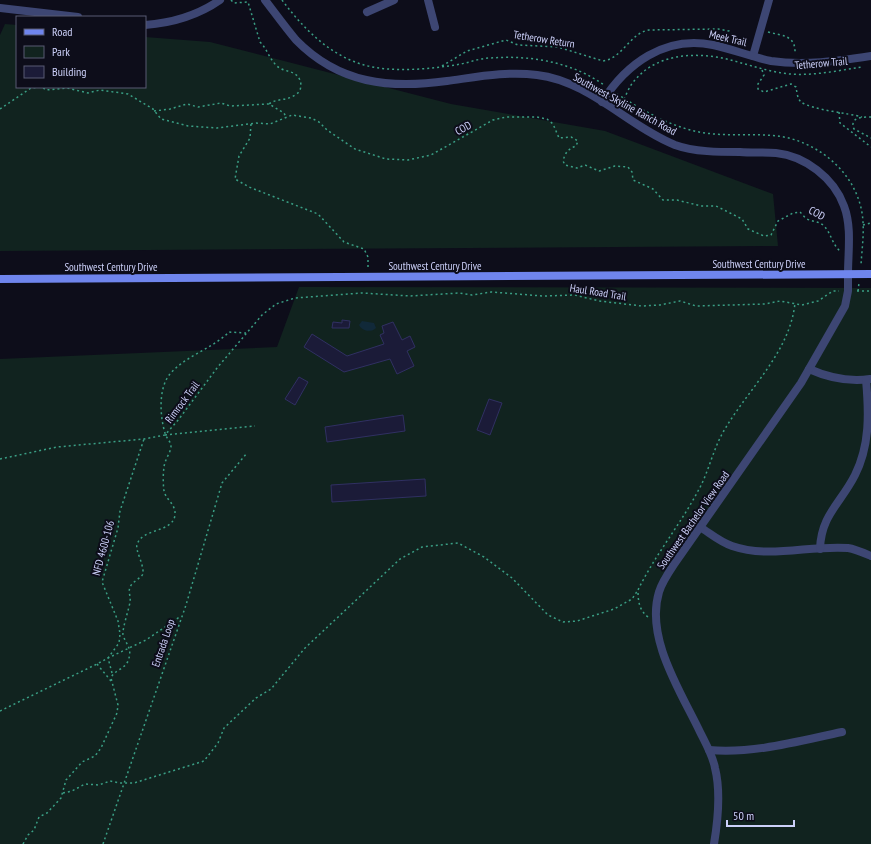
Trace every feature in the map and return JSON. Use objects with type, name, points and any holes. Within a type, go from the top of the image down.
[{"type":"main road","name":"Southwest Century Drive","points":[[0,279],[871,274]]},
{"type":"street","points":[[146,25],[166,23],[182,19],[198,13],[220,0]]},
{"type":"street","name":"Southwest Skyline Ranch Road","points":[[265,0],[298,41],[324,61],[354,76],[388,84],[410,85],[494,74],[516,73],[539,75],[563,82],[602,102],[650,134],[677,146],[718,151],[777,153],[802,161],[818,170],[836,189],[844,207],[849,237],[848,274]]},
{"type":"street","points":[[367,12],[394,0]]},
{"type":"street","points":[[428,0],[435,28]]},
{"type":"street","points":[[753,56],[769,0]]},
{"type":"street","points":[[0,8],[69,16]]},
{"type":"street","name":"Meek Trail","points":[[602,102],[618,79],[638,61],[660,50],[686,43],[711,44],[770,60],[795,63],[871,56]]},
{"type":"street","name":"Southwest Bachelor View Road","points":[[714,844],[717,828],[718,790],[715,768],[709,750],[670,673],[659,637],[657,624],[659,593],[666,576],[791,400],[845,306],[848,291],[848,274]]},
{"type":"street","points":[[809,369],[832,378],[868,379],[868,433],[864,448],[854,476],[829,513],[821,534],[820,549]]},
{"type":"street","points":[[700,527],[719,540],[744,549],[778,552],[850,548],[871,556]]},
{"type":"street","points":[[709,750],[725,752],[783,745],[842,732]]},
{"type":"path","points":[[154,111],[170,109],[187,104],[198,107],[221,103],[230,106],[269,104],[275,100],[285,99],[298,93],[301,86],[300,79],[293,72],[280,69],[275,65],[265,47],[260,42],[248,2],[234,3],[231,0]]},
{"type":"path","name":"Tetherow Return","points":[[441,66],[467,51],[506,40],[518,45],[558,47],[603,61],[610,60],[642,31],[649,30],[718,29],[728,31],[737,40],[744,53]]},
{"type":"path","points":[[760,31],[782,36],[793,41],[796,45],[795,63]]},
{"type":"path","name":"Tetherow Trail","points":[[624,99],[633,82],[644,71],[669,58],[704,55],[723,58],[762,70],[792,74],[817,74],[863,67]]},
{"type":"path","points":[[762,70],[764,75],[758,84],[758,89],[764,92],[791,84],[796,87],[797,95],[801,102],[825,110],[862,117],[871,117]]},
{"type":"path","name":"COD","points":[[0,108],[31,88]]},
{"type":"path","name":"COD","points":[[43,88],[46,90],[67,88],[88,93],[100,90],[120,92],[139,100],[154,111],[161,119],[188,126],[217,128],[251,124],[270,124],[279,122],[292,115],[316,120],[327,130],[360,152],[386,159],[408,160],[431,155],[493,120],[515,116],[543,118],[553,124],[559,138],[571,137],[578,141],[576,146],[570,148],[565,154],[563,161],[565,165],[577,168],[585,165],[599,171],[615,166],[624,166],[631,170],[633,180],[653,189],[663,200],[677,200],[701,206],[716,206],[742,219],[748,229],[764,236],[771,235],[778,221],[793,213],[800,212],[804,217],[818,221],[824,226],[828,230],[834,244],[848,257]]},
{"type":"path","points":[[269,104],[284,113],[286,117]]},
{"type":"path","points":[[839,112],[840,122],[871,148]]},
{"type":"path","points":[[862,117],[854,121],[852,126],[854,129],[871,138]]},
{"type":"path","points":[[251,124],[250,138],[239,156],[235,179],[249,187],[318,214],[344,242],[364,249],[368,257],[368,277]]},
{"type":"path","points":[[863,225],[871,222]]},
{"type":"path","name":"Haul Road Trail","points":[[295,298],[362,293],[410,296],[459,293],[472,295],[491,292],[543,296],[575,295],[599,301],[642,306],[660,305],[680,301],[696,306],[765,304],[780,301],[802,304],[818,301],[833,291],[871,291]]},
{"type":"path","name":"Rimrock Trail","points":[[0,458],[57,447],[144,439],[165,435],[179,420],[217,368],[262,315],[276,304],[295,298]]},
{"type":"path","points":[[63,792],[72,791],[85,784],[99,785],[110,781],[125,782],[144,780],[204,761],[218,743],[224,728],[256,698],[271,690],[305,648],[400,559],[422,547],[458,542],[489,561],[512,578],[548,614],[563,622],[576,621],[614,609],[632,599],[699,489],[724,431],[741,404],[777,354],[788,333],[794,317],[796,303]]},
{"type":"path","points":[[112,674],[124,667],[128,661],[130,648],[123,635],[130,602],[129,590],[133,583],[143,574],[142,560],[136,548],[137,543],[140,539],[153,531],[168,525],[173,521],[175,516],[174,507],[164,490],[164,466],[171,447],[170,442],[165,435],[160,405],[168,377],[185,362],[221,340],[229,332],[246,333]]},
{"type":"path","points":[[165,435],[255,426]]},
{"type":"path","name":"NFD 4600-106","points":[[0,711],[98,664],[108,658],[118,643],[120,634],[118,621],[102,582],[118,528],[120,511],[144,439]]},
{"type":"path","name":"Entrada Loop","points":[[103,844],[202,553],[222,483],[247,453]]},
{"type":"path","points":[[638,590],[638,604],[643,612],[657,624]]},
{"type":"path","points":[[111,681],[112,674],[108,658],[161,631],[181,616]]},
{"type":"path","points":[[23,844],[28,835],[34,830],[39,817],[58,801],[63,792],[65,782],[69,776],[82,762],[98,753],[117,713],[117,700],[111,681],[98,664]]},
{"type":"green space","points":[[5,24],[16,25],[16,88],[146,88],[146,37],[210,42],[451,104],[605,131],[773,194],[778,246],[0,251],[0,35]]},
{"type":"green space","points":[[299,287],[871,288],[871,844],[0,844],[0,359],[277,347]]},
{"type":"water","points":[[362,321],[374,323],[376,328],[369,331],[364,330],[359,325]]},
{"type":"building","points":[[342,320],[350,321],[349,328],[332,328],[333,322],[342,323]]},
{"type":"building","points":[[393,322],[402,340],[410,336],[415,347],[407,351],[414,366],[397,374],[390,359],[344,372],[304,347],[312,334],[347,356],[384,344],[380,335],[384,333],[382,326]]},
{"type":"building","points":[[299,377],[308,382],[295,405],[285,399]]},
{"type":"building","points":[[489,399],[502,403],[490,435],[477,430]]},
{"type":"building","points":[[403,415],[405,431],[327,442],[325,427]]},
{"type":"building","points":[[425,479],[426,496],[332,502],[331,485]]}]
